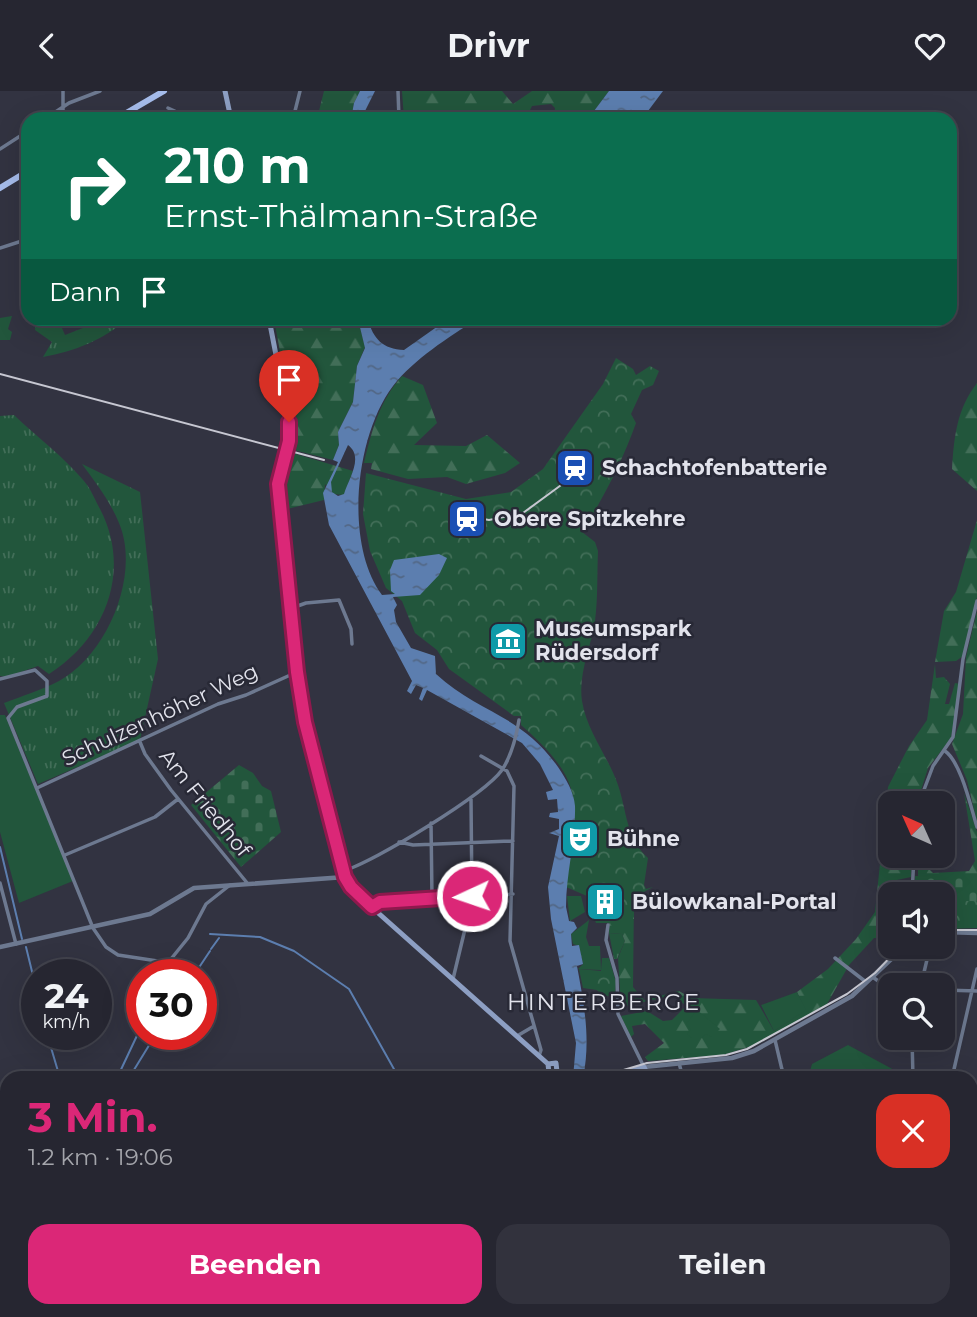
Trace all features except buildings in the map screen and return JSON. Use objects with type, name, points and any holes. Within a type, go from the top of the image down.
[{"type":"main road","points":[[128,112],[164,91]]},
{"type":"main road","points":[[225,91],[230,112]]},
{"type":"main road","points":[[0,188],[21,175]]},
{"type":"main road","points":[[271,326],[289,422],[289,441],[279,488],[297,672],[305,722],[344,874],[351,887],[372,907],[548,1064],[548,1071]]},
{"type":"main road","points":[[548,1064],[556,1063],[557,1071]]},
{"type":"main road","points":[[630,1071],[644,1067],[646,1071]]},
{"type":"street","points":[[63,91],[65,112]]},
{"type":"street","points":[[56,112],[100,91]]},
{"type":"street","points":[[295,112],[300,91]]},
{"type":"street","points":[[398,91],[399,112]]},
{"type":"street","points":[[168,108],[175,112]]},
{"type":"street","points":[[0,149],[21,136]]},
{"type":"street","points":[[0,248],[21,241]]},
{"type":"street","points":[[290,609],[306,603],[339,600],[351,629],[352,644]]},
{"type":"street","points":[[924,791],[933,767],[945,751],[956,727],[963,659],[977,601]]},
{"type":"street","points":[[0,679],[35,670],[47,681],[47,696],[17,707],[8,718],[93,927],[106,947],[118,955],[169,965],[170,959],[188,938],[202,908],[230,885]]},
{"type":"street","name":"Schulzenhöher Weg","points":[[37,788],[218,704],[246,695],[297,672]]},
{"type":"street","points":[[0,947],[150,914],[194,888],[344,874],[471,799],[503,769],[515,742],[519,720]]},
{"type":"street","name":"Am Friedhof","points":[[140,742],[145,754],[179,799],[248,884]]},
{"type":"street","points":[[945,751],[950,755],[965,790],[977,827]]},
{"type":"street","points":[[481,756],[503,769],[514,786],[510,946],[541,1051],[539,1056]]},
{"type":"street","points":[[65,855],[155,817],[179,799]]},
{"type":"street","points":[[453,979],[472,896],[471,799]]},
{"type":"street","points":[[430,823],[432,898]]},
{"type":"street","points":[[399,842],[414,845],[513,841]]},
{"type":"street","points":[[0,883],[16,944]]},
{"type":"street","points":[[372,907],[380,902],[513,894]]},
{"type":"street","points":[[608,925],[606,940],[617,978],[618,1014],[644,1067],[742,1056],[844,1001],[874,978],[892,959]]},
{"type":"street","points":[[955,932],[977,933]]},
{"type":"street","points":[[835,958],[868,983]]},
{"type":"street","points":[[954,1071],[975,991],[977,969]]},
{"type":"street","points":[[874,978],[878,981]]},
{"type":"street","points":[[955,990],[975,991]]},
{"type":"street","points":[[517,1036],[534,1026]]},
{"type":"street","points":[[775,1039],[782,1071]]},
{"type":"street","points":[[912,1050],[913,1071]]},
{"type":"street","points":[[678,1063],[681,1071]]},
{"type":"green space","points":[[324,91],[360,91],[352,112],[319,112]]},
{"type":"green space","points":[[402,91],[502,91],[513,104],[532,91],[609,91],[593,112],[555,112],[551,104],[532,106],[529,112],[404,112]]},
{"type":"green space","points":[[12,316],[8,329],[12,332],[10,340],[0,340],[0,318]]},
{"type":"green space","points":[[35,326],[61,326],[65,335],[88,326],[118,326],[88,344],[43,357],[52,342],[35,330]]},
{"type":"green space","points":[[275,326],[360,326],[365,347],[357,366],[353,402],[338,432],[339,445],[333,460],[290,449],[293,422]]},
{"type":"green space","name":"Museumspark Rüdersdorf","points":[[616,358],[633,369],[636,375],[650,366],[659,371],[653,385],[642,390],[631,414],[636,423],[625,452],[582,532],[595,542],[598,551],[595,621],[581,691],[588,723],[618,785],[631,833],[648,858],[644,885],[646,889],[653,887],[642,893],[640,904],[634,910],[634,919],[617,919],[617,902],[611,902],[610,923],[596,923],[587,896],[566,887],[574,811],[571,789],[563,771],[521,725],[521,716],[514,716],[449,669],[437,650],[415,633],[402,601],[386,588],[370,551],[363,514],[366,473],[466,499],[511,492],[543,469],[603,384]]},
{"type":"green space","points":[[402,376],[423,385],[437,423],[414,445],[466,446],[487,435],[520,463],[505,473],[466,484],[447,477],[408,479],[371,469],[372,463],[364,463],[373,428],[387,396]]},
{"type":"green space","points":[[977,383],[977,491],[952,469],[958,423],[965,403]]},
{"type":"green space","points":[[14,415],[89,487],[109,532],[114,555],[113,579],[108,601],[86,642],[49,674],[38,666],[6,677],[0,676],[0,416]]},
{"type":"green space","points":[[289,452],[353,471],[344,495],[333,494],[325,484],[324,500],[287,509],[282,484]]},
{"type":"green space","points":[[82,464],[140,492],[158,659],[140,740],[38,784],[4,703],[59,681],[92,653],[115,612],[126,566],[125,544],[119,523]]},
{"type":"green space","points":[[977,520],[977,597],[963,656],[956,661],[935,662],[944,611],[956,592]]},
{"type":"green space","points":[[977,611],[977,822],[967,780],[952,744],[963,714],[966,657]]},
{"type":"green space","points":[[935,664],[936,678],[944,677],[950,684],[945,704],[949,704],[955,683],[960,684],[951,738],[928,768],[921,791],[888,791],[909,746],[927,720]]},
{"type":"green space","points":[[0,715],[5,715],[73,881],[19,903],[0,832]]},
{"type":"green space","points":[[239,765],[253,773],[262,786],[271,791],[281,832],[241,867],[191,805]]},
{"type":"green space","points":[[964,793],[977,832],[977,900],[955,896],[955,882],[918,882],[918,868],[928,868],[933,873],[969,871],[975,861]]},
{"type":"green space","points":[[880,868],[911,868],[911,877],[878,882]]},
{"type":"green space","points":[[915,876],[977,876],[977,901],[955,901],[955,882],[915,882]]},
{"type":"green space","points":[[878,883],[878,938],[874,938],[849,965],[827,1004],[758,1044],[723,1055],[648,1061],[645,1057],[664,1043],[645,1024],[632,1026],[634,1034],[631,1037],[621,1016],[647,1011],[663,1021],[672,1020],[686,1006],[674,995],[621,1007],[618,958],[625,941],[622,934],[609,933],[610,901],[634,899],[633,987],[644,1000],[679,991],[691,998],[756,1000],[774,1031],[805,1010],[797,992],[828,969],[856,939],[875,912]]},
{"type":"green space","points":[[567,896],[581,896],[585,912],[570,921]]},
{"type":"green space","points":[[955,901],[977,901],[977,928],[955,929]]},
{"type":"green space","points":[[589,920],[586,937],[589,946],[600,946],[601,970],[578,969],[583,964],[579,946],[573,944],[571,934]]},
{"type":"green space","points":[[609,933],[622,934],[625,941],[617,959],[614,959]]},
{"type":"green space","points":[[602,958],[609,958],[616,982],[615,994],[611,997],[600,994],[597,990],[583,988],[579,969],[601,971]]},
{"type":"green space","points":[[797,992],[806,1010],[774,1031],[761,1005]]},
{"type":"green space","points":[[697,1010],[720,1029],[712,1037],[705,1034],[702,1038],[692,1038],[687,1034],[691,1029],[686,1024]]},
{"type":"green space","points":[[848,1045],[896,1071],[810,1071],[812,1064]]},
{"type":"water","points":[[360,91],[375,91],[364,112],[352,112]]},
{"type":"water","points":[[609,91],[663,91],[647,112],[593,112]]},
{"type":"water","points":[[360,326],[371,326],[380,342],[390,348],[404,350],[438,326],[466,326],[411,366],[393,386],[380,407],[370,433],[359,490],[362,548],[370,573],[382,595],[395,594],[391,591],[390,570],[394,560],[439,554],[447,558],[439,575],[420,595],[393,597],[397,605],[394,610],[396,622],[411,648],[435,656],[436,674],[468,698],[529,736],[544,749],[567,781],[574,801],[575,819],[566,907],[569,921],[574,922],[577,928],[571,934],[572,946],[579,945],[583,964],[577,966],[586,1035],[584,1071],[574,1071],[576,1043],[551,919],[548,887],[559,836],[549,833],[559,829],[559,819],[549,817],[550,813],[558,812],[557,799],[548,800],[546,792],[553,790],[540,764],[522,743],[427,690],[422,701],[419,699],[423,688],[416,685],[411,694],[407,691],[412,681],[329,525],[323,493],[338,462],[333,460],[339,445],[338,432],[353,402],[357,366],[365,348]],"holes":[[[348,445],[355,455],[354,468],[344,494],[338,496],[332,492],[331,482]]]},
{"type":"waterway","points":[[0,847],[22,939]]},
{"type":"waterway","points":[[210,934],[260,937],[294,951],[349,989],[395,1071]]},
{"type":"waterway","points":[[211,949],[219,938]]},
{"type":"waterway","points":[[26,947],[29,959]]},
{"type":"waterway","points":[[205,959],[210,951]]},
{"type":"waterway","points":[[52,1050],[58,1071]]},
{"type":"waterway","points":[[120,1071],[130,1050]]},
{"type":"waterway","points":[[133,1071],[146,1050]]},
{"type":"tram line","points":[[955,930],[977,930]]},
{"type":"tram line","points":[[620,1071],[647,1063],[726,1055],[747,1049],[847,994],[888,959]]},
{"type":"railway","points":[[0,374],[324,460]]},
{"type":"railway","points":[[456,514],[489,520],[523,513],[568,480],[578,451]]},
{"type":"place","name":"Schachtofenbatterie","points":[[575,468]]},
{"type":"place","name":"Obere Spitzkehre","points":[[467,519]]},
{"type":"place","name":"Museumspark Rüdersdorf","points":[[508,641]]},
{"type":"place","name":"Bühne","points":[[580,839]]},
{"type":"place","name":"Bülowkanal-Portal","points":[[605,902]]},
{"type":"district","name":"HINTERBERGE","points":[[604,1002]]},
{"type":"route","points":[[289,422],[289,441],[278,484],[297,672],[305,722],[345,877],[351,887],[372,907],[380,902],[472,896]]}]
